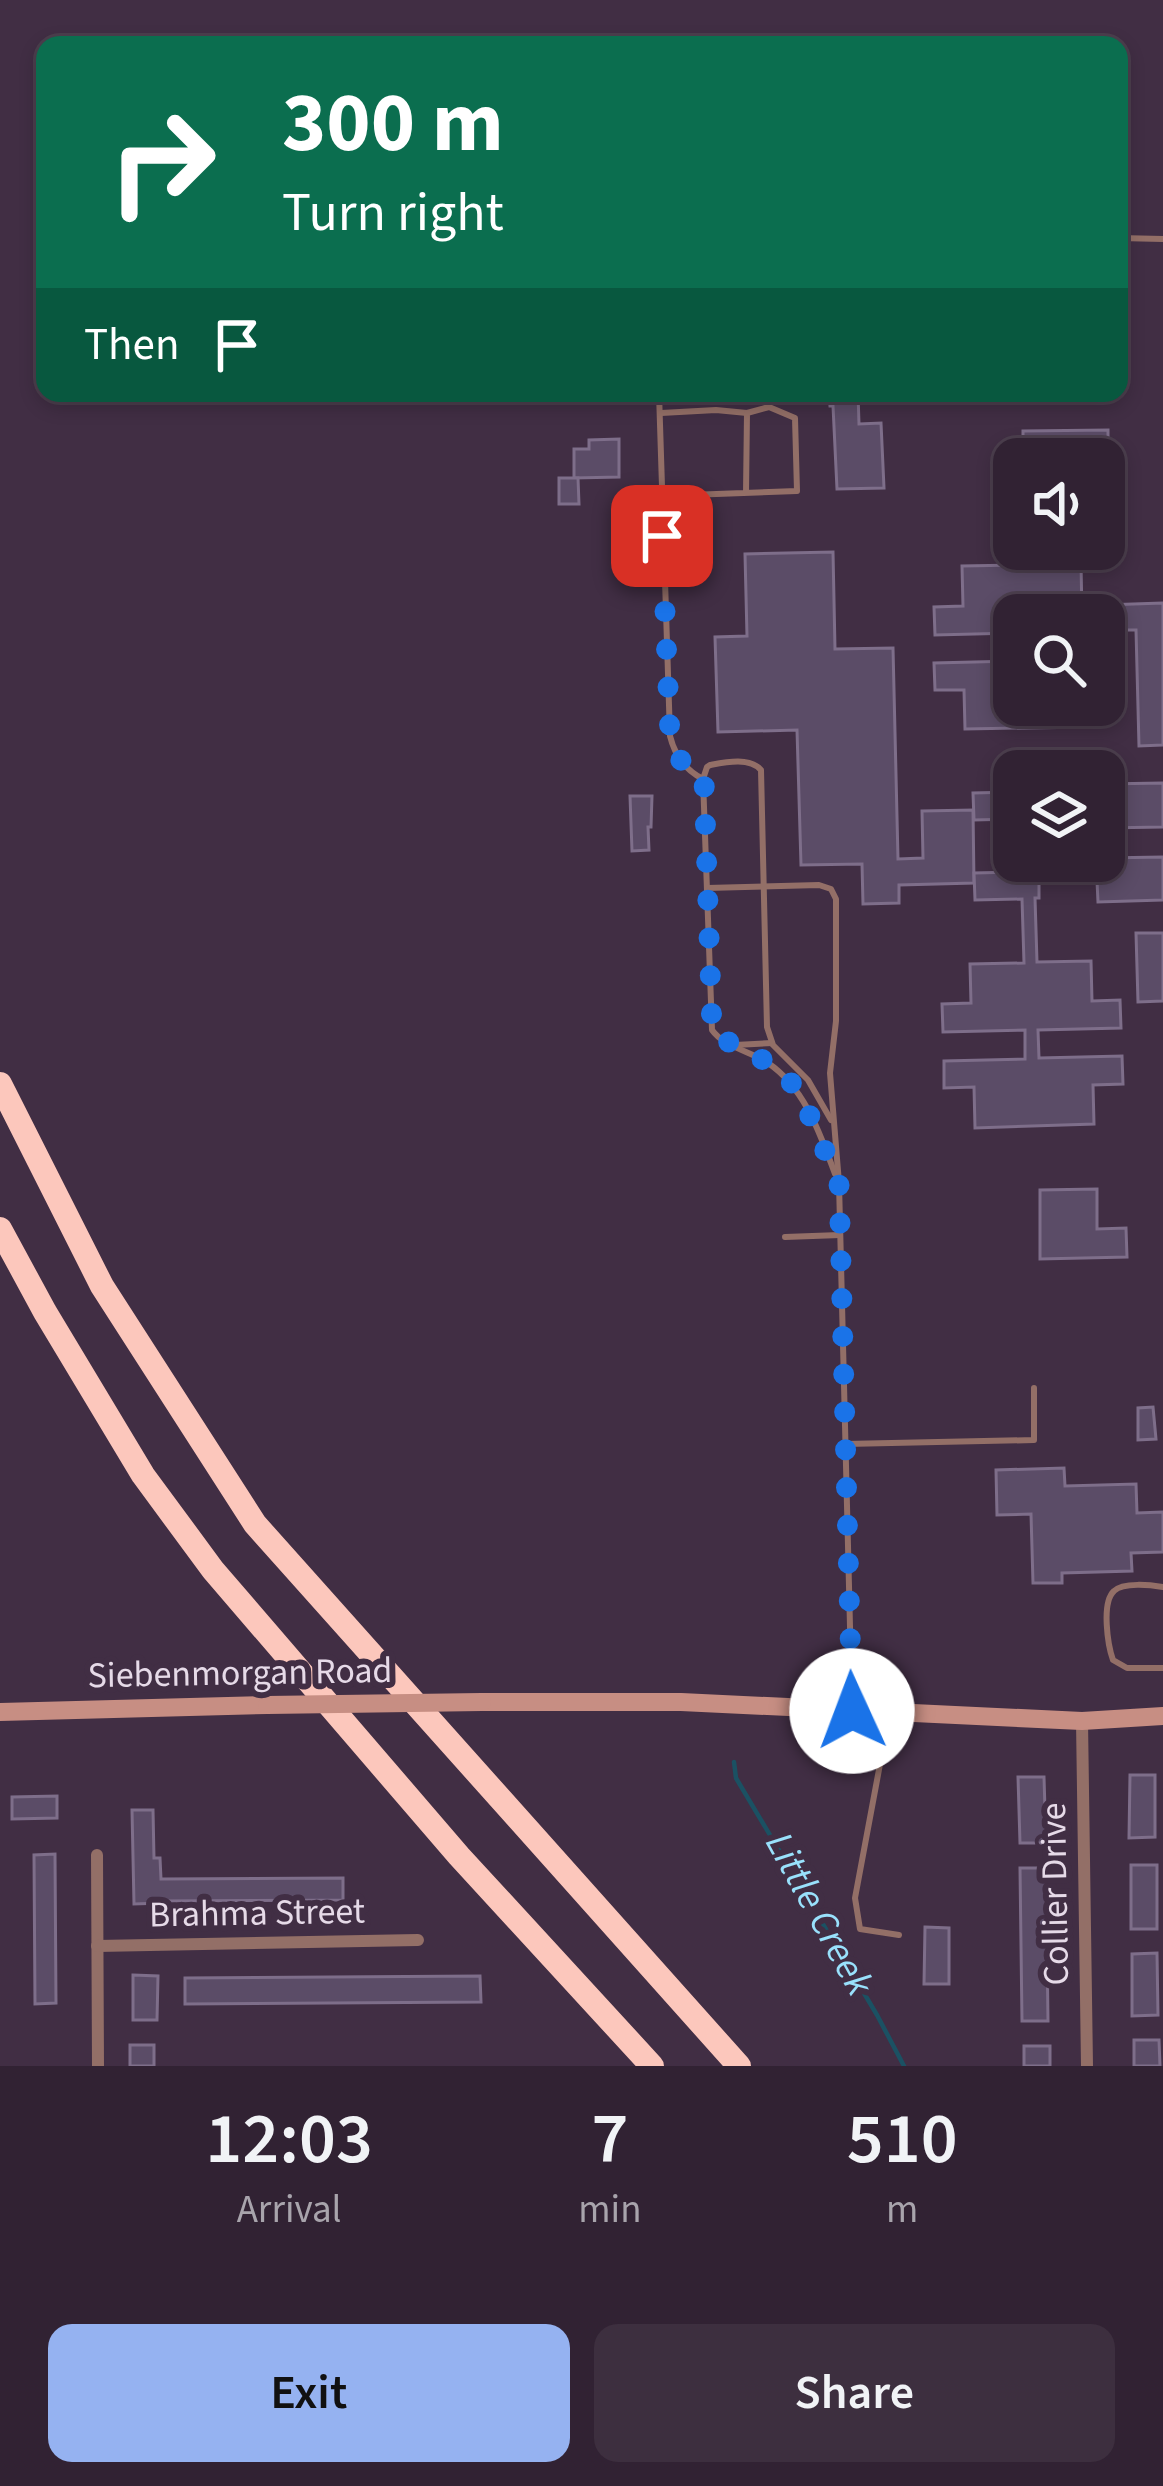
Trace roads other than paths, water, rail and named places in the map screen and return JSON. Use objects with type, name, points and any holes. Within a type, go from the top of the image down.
[{"type":"highway","points":[[0,1084],[102,1286],[255,1524],[740,2066]]},
{"type":"highway","points":[[0,1229],[44,1312],[143,1475],[213,1570],[460,1856],[652,2066]]},
{"type":"street","name":"Siebenmorgan Road","points":[[0,1712],[681,1702],[1082,1720],[1163,1716]]},
{"type":"street","name":"Collier Drive","points":[[1082,1720],[1087,2066]]},
{"type":"street","points":[[97,1855],[98,2066]]},
{"type":"street","name":"Brahma Street","points":[[97,1946],[418,1940]]},
{"type":"lane","points":[[1128,238],[1163,239]]},
{"type":"lane","points":[[660,402],[670,736],[689,772],[704,779]]},
{"type":"lane","points":[[661,412],[747,413],[770,407],[795,418],[797,491],[661,496]]},
{"type":"lane","points":[[746,493],[747,413]]},
{"type":"lane","points":[[835,1126],[808,1081],[772,1043],[767,1028],[760,767],[748,762],[710,764],[704,779],[710,1022],[716,1036],[772,1066],[796,1089],[839,1183]]},
{"type":"lane","points":[[707,888],[819,885],[835,893],[836,1021],[830,1061],[839,1183],[852,1711]]},
{"type":"lane","points":[[732,1045],[772,1043]]},
{"type":"lane","points":[[785,1237],[840,1235]]},
{"type":"lane","points":[[845,1444],[1034,1440],[1034,1388]]},
{"type":"lane","points":[[1163,1587],[1114,1591],[1107,1619],[1113,1660],[1127,1669],[1163,1668]]},
{"type":"lane","points":[[890,1713],[855,1898],[860,1930],[899,1935]]},
{"type":"waterway","name":"Little Creek","points":[[734,1762],[736,1778],[904,2066]]}]
